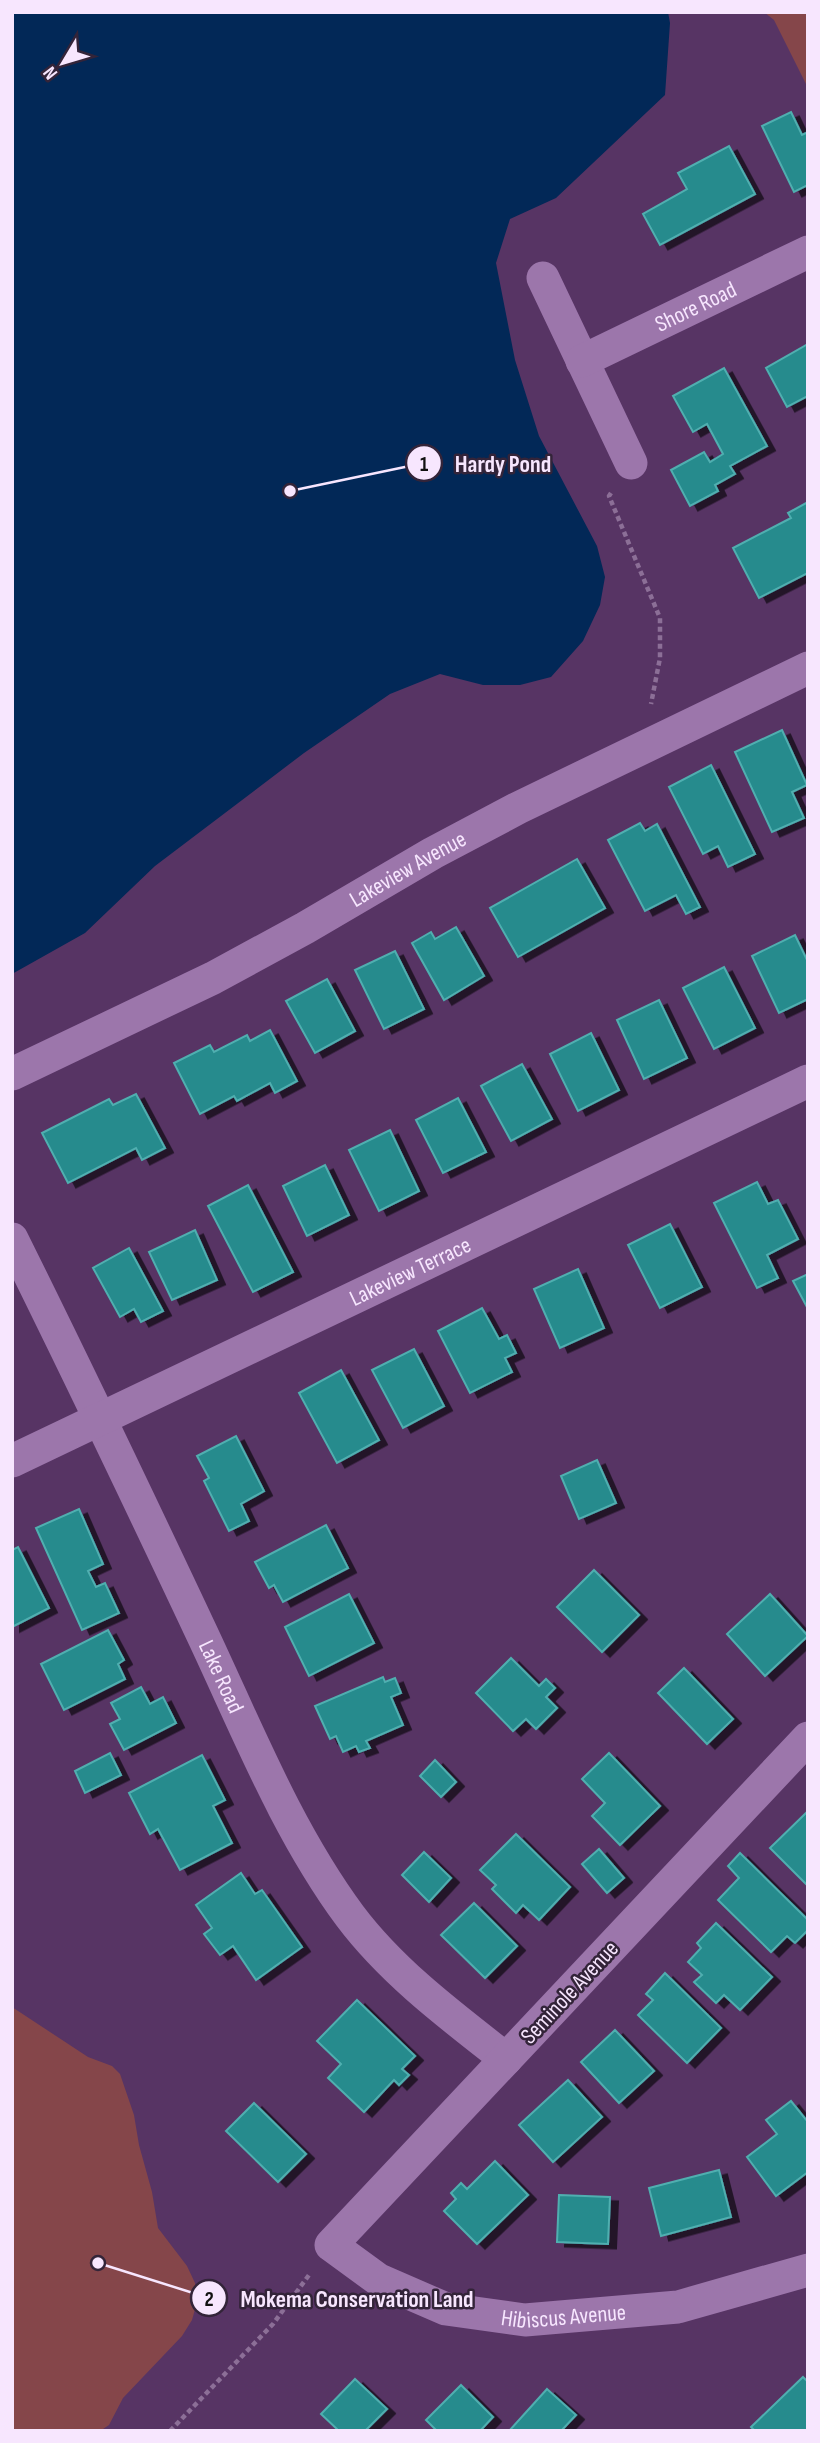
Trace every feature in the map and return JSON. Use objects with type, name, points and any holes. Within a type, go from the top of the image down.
[{"type":"street","name":"Shore Road","points":[[582,361],[808,252]]},
{"type":"street","points":[[542,278],[631,463]]},
{"type":"street","name":"Lakeview Avenue","points":[[12,1074],[213,978],[518,808],[808,668]]},
{"type":"street","name":"Lakeview Terrace","points":[[12,1461],[808,1081]]},
{"type":"street","name":"Lake Road","points":[[12,1239],[101,1420],[271,1783],[311,1858],[351,1918],[397,1968],[506,2059]]},
{"type":"street","name":"Seminole Avenue","points":[[331,2245],[808,1738]]},
{"type":"street","name":"Hibiscus Avenue","points":[[331,2245],[379,2280],[446,2309],[525,2320],[678,2307],[808,2270]]},
{"type":"path","points":[[631,463],[609,496],[660,618],[660,658],[641,750]]},
{"type":"path","points":[[170,2431],[273,2324],[331,2245]]},
{"type":"shaded area","points":[[764,12],[808,12],[808,88],[774,20]]},
{"type":"shaded area","points":[[12,2007],[88,2057],[112,2066],[120,2074],[134,2115],[158,2228],[187,2266],[195,2283],[197,2302],[192,2320],[182,2336],[123,2398],[109,2425],[100,2431],[12,2431]]},
{"type":"water","points":[[12,12],[668,12],[670,23],[665,95],[556,198],[510,219],[496,263],[515,360],[539,436],[597,546],[605,577],[600,605],[583,641],[551,677],[520,685],[483,685],[440,674],[390,694],[304,753],[155,866],[85,933],[12,974]]},
{"type":"building","points":[[791,112],[802,135],[808,132],[808,185],[794,192],[762,126]]},
{"type":"building","points":[[729,146],[755,194],[660,245],[643,214],[687,189],[678,173]]},
{"type":"building","points":[[808,344],[808,396],[787,407],[766,368]]},
{"type":"building","points":[[724,368],[767,446],[730,466],[735,474],[715,485],[718,491],[690,506],[671,470],[704,452],[710,462],[723,454],[707,424],[693,432],[673,396]]},
{"type":"building","points":[[808,502],[808,573],[759,598],[733,548],[791,518],[788,513]]},
{"type":"building","points":[[782,730],[807,785],[792,792],[804,818],[772,832],[735,752]]},
{"type":"building","points":[[711,765],[755,854],[728,867],[718,846],[703,854],[669,787]]},
{"type":"building","points":[[640,823],[645,831],[657,824],[700,907],[686,914],[676,895],[645,911],[608,840]]},
{"type":"building","points":[[577,859],[605,908],[518,957],[490,908]]},
{"type":"building","points":[[456,927],[484,976],[444,1000],[412,943],[431,932],[435,939]]},
{"type":"building","points":[[795,935],[808,962],[808,999],[779,1013],[752,956]]},
{"type":"building","points":[[395,951],[424,1009],[384,1029],[355,970]]},
{"type":"building","points":[[724,967],[755,1028],[714,1049],[683,988]]},
{"type":"building","points":[[327,979],[355,1031],[315,1053],[286,1001]]},
{"type":"building","points":[[659,1000],[687,1058],[644,1079],[617,1020]]},
{"type":"building","points":[[270,1030],[297,1081],[275,1093],[270,1083],[237,1101],[234,1096],[200,1114],[174,1063],[210,1045],[214,1052],[247,1035],[250,1041]]},
{"type":"building","points":[[591,1033],[619,1090],[578,1111],[550,1054]]},
{"type":"building","points":[[522,1064],[552,1119],[511,1141],[481,1086]]},
{"type":"building","points":[[136,1094],[165,1148],[142,1160],[136,1148],[68,1183],[42,1133],[109,1099],[113,1105]]},
{"type":"building","points":[[458,1098],[486,1152],[443,1173],[416,1120]]},
{"type":"building","points":[[390,1130],[419,1191],[379,1211],[349,1150]]},
{"type":"building","points":[[325,1165],[349,1215],[307,1236],[283,1186]]},
{"type":"building","points":[[757,1182],[768,1204],[778,1200],[798,1239],[767,1255],[778,1278],[757,1288],[714,1203]]},
{"type":"building","points":[[248,1185],[293,1272],[253,1292],[208,1206]]},
{"type":"building","points":[[670,1224],[702,1287],[660,1308],[628,1245]]},
{"type":"building","points":[[195,1230],[217,1280],[172,1300],[149,1252]]},
{"type":"building","points":[[129,1248],[163,1311],[141,1322],[134,1309],[120,1317],[93,1268]]},
{"type":"building","points":[[578,1269],[604,1328],[560,1348],[534,1289]]},
{"type":"building","points":[[808,1274],[808,1309],[793,1281]]},
{"type":"building","points":[[482,1308],[499,1339],[507,1335],[516,1353],[505,1358],[512,1372],[470,1393],[438,1331]]},
{"type":"building","points":[[414,1349],[444,1406],[403,1428],[372,1370]]},
{"type":"building","points":[[341,1370],[379,1440],[337,1463],[299,1393]]},
{"type":"building","points":[[236,1436],[264,1491],[241,1504],[249,1521],[229,1531],[204,1481],[209,1478],[197,1456]]},
{"type":"building","points":[[597,1460],[616,1503],[579,1519],[561,1476]]},
{"type":"building","points":[[79,1509],[103,1564],[88,1571],[96,1587],[105,1583],[119,1613],[82,1630],[36,1528]]},
{"type":"building","points":[[326,1525],[348,1568],[283,1602],[274,1585],[269,1588],[255,1562]]},
{"type":"building","points":[[18,1547],[49,1608],[12,1627],[12,1550]]},
{"type":"building","points":[[594,1570],[639,1615],[602,1652],[557,1607]]},
{"type":"building","points":[[349,1594],[374,1643],[309,1676],[285,1627]]},
{"type":"building","points":[[770,1594],[808,1636],[765,1676],[727,1634]]},
{"type":"building","points":[[108,1630],[124,1660],[118,1664],[125,1679],[64,1710],[41,1664]]},
{"type":"building","points":[[511,1658],[539,1686],[546,1679],[555,1688],[546,1697],[557,1708],[536,1729],[526,1719],[513,1731],[476,1693]]},
{"type":"building","points":[[684,1668],[733,1719],[707,1744],[658,1693]]},
{"type":"building","points":[[383,1677],[385,1682],[395,1678],[401,1693],[391,1697],[403,1725],[366,1741],[370,1748],[359,1752],[356,1746],[343,1752],[336,1736],[330,1739],[315,1706]]},
{"type":"building","points":[[141,1687],[150,1704],[163,1697],[176,1723],[124,1750],[110,1724],[120,1719],[111,1703]]},
{"type":"building","points":[[110,1753],[121,1775],[85,1793],[75,1771]]},
{"type":"building","points":[[609,1753],[660,1806],[620,1845],[592,1816],[605,1803],[582,1779]]},
{"type":"building","points":[[202,1755],[225,1800],[213,1806],[232,1843],[180,1870],[158,1829],[150,1834],[129,1793]]},
{"type":"building","points":[[435,1760],[456,1782],[441,1797],[420,1776]]},
{"type":"building","points":[[806,1813],[808,1815],[808,1886],[770,1848]]},
{"type":"building","points":[[516,1834],[570,1887],[539,1920],[523,1905],[516,1913],[492,1889],[496,1885],[480,1870]]},
{"type":"building","points":[[599,1849],[624,1878],[607,1893],[582,1864]]},
{"type":"building","points":[[424,1852],[451,1878],[429,1902],[402,1875]]},
{"type":"building","points":[[740,1853],[808,1920],[808,1930],[795,1943],[787,1936],[771,1952],[718,1900],[739,1878],[728,1866]]},
{"type":"building","points":[[241,1873],[255,1894],[262,1890],[302,1947],[256,1980],[233,1946],[220,1955],[204,1934],[212,1928],[196,1905]]},
{"type":"building","points":[[474,1903],[517,1946],[485,1978],[441,1935]]},
{"type":"building","points":[[716,1923],[772,1977],[740,2010],[724,1995],[716,2003],[694,1982],[702,1975],[688,1962],[701,1948],[697,1943]]},
{"type":"building","points":[[665,1973],[721,2028],[687,2063],[638,2015],[653,2000],[646,1994]]},
{"type":"building","points":[[357,2000],[415,2056],[402,2069],[409,2075],[399,2085],[394,2080],[364,2112],[328,2078],[341,2064],[317,2041]]},
{"type":"building","points":[[615,2030],[654,2071],[619,2103],[581,2062]]},
{"type":"building","points":[[568,2080],[602,2117],[553,2162],[519,2125]]},
{"type":"building","points":[[791,2101],[808,2122],[808,2172],[776,2196],[747,2157],[777,2134],[766,2120]]},
{"type":"building","points":[[254,2103],[306,2154],[278,2182],[226,2131]]},
{"type":"building","points":[[495,2161],[528,2195],[477,2244],[444,2211],[456,2199],[451,2193],[461,2183],[467,2189]]},
{"type":"building","points":[[719,2170],[731,2217],[661,2236],[649,2188]]},
{"type":"building","points":[[559,2195],[610,2197],[608,2244],[557,2242]]},
{"type":"building","points":[[803,2377],[808,2382],[808,2431],[755,2431],[751,2427]]},
{"type":"building","points":[[355,2379],[387,2409],[365,2431],[339,2431],[321,2414]]},
{"type":"building","points":[[461,2385],[493,2417],[480,2431],[437,2431],[426,2420]]},
{"type":"building","points":[[547,2389],[576,2415],[561,2431],[509,2431]]},
{"type":"place","name":"Hardy Pond","points":[[290,491]]},
{"type":"place","name":"Mokema Conservation Land","points":[[98,2263]]}]
